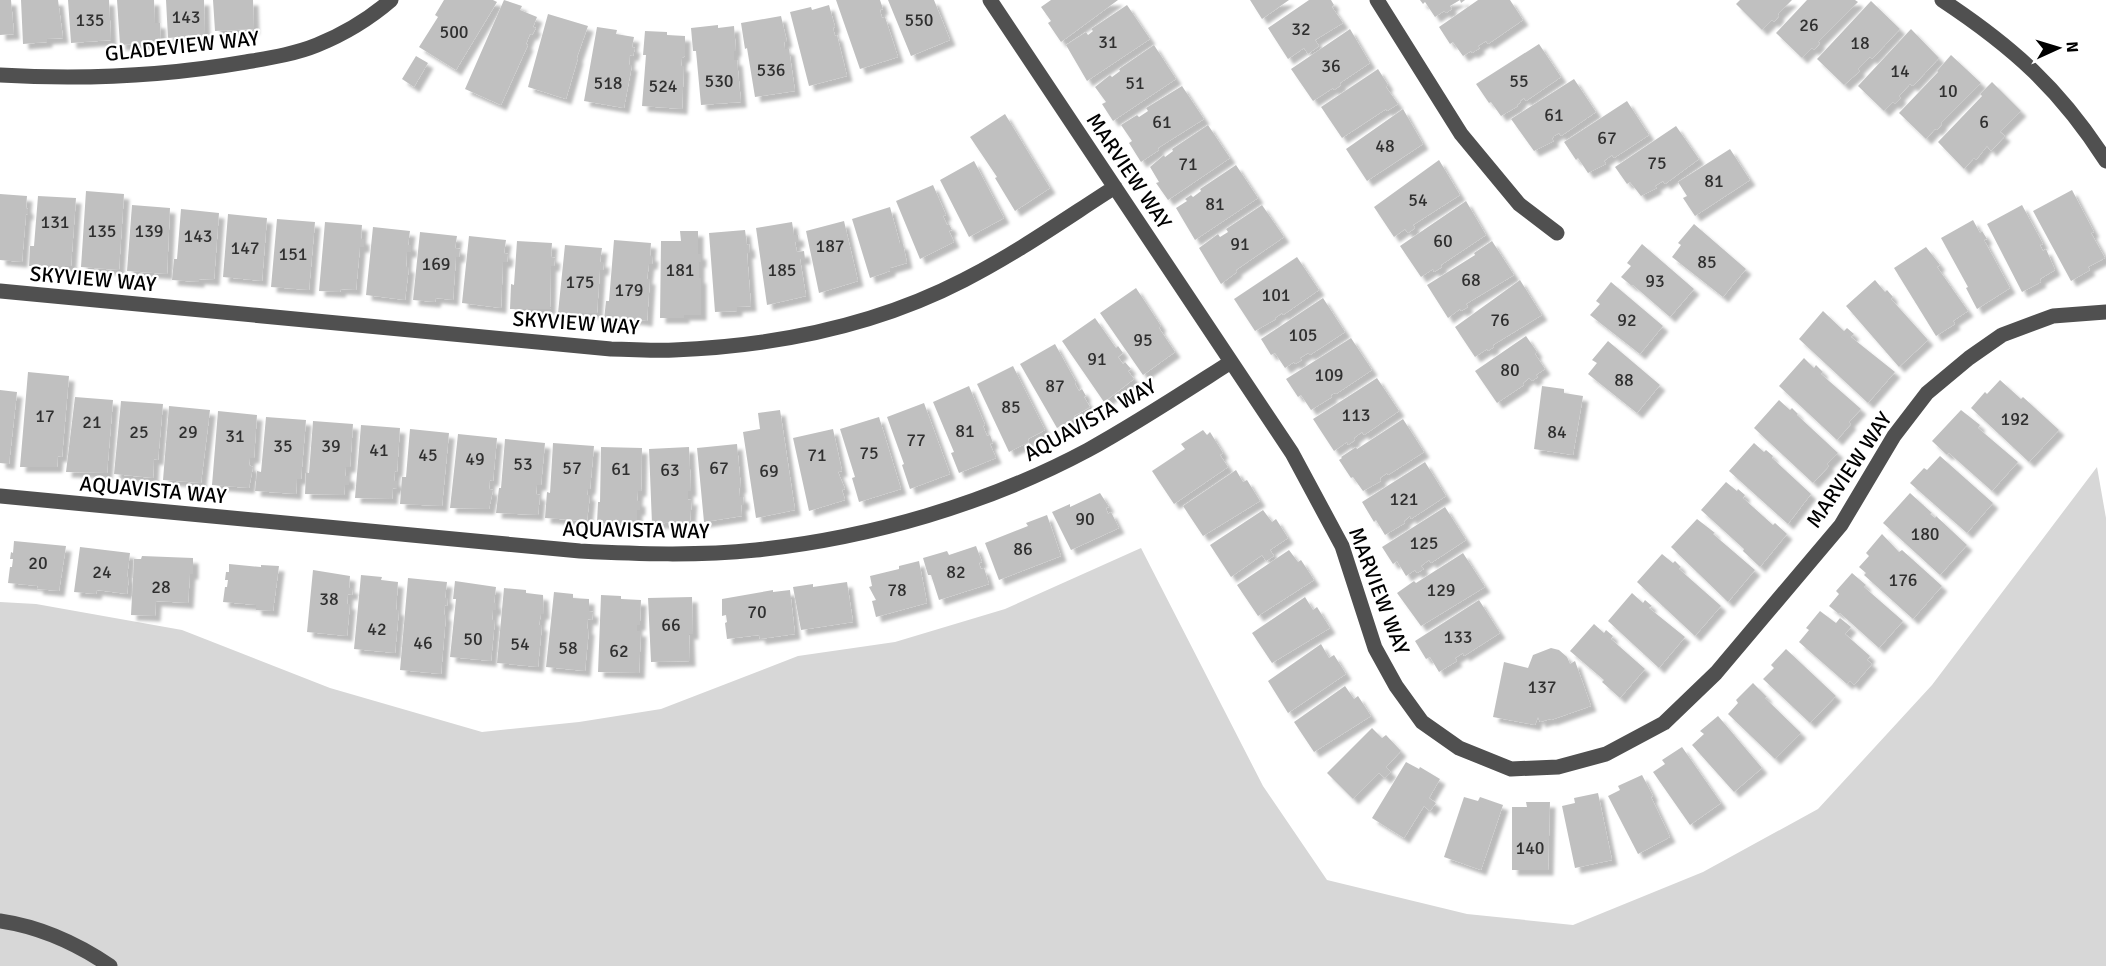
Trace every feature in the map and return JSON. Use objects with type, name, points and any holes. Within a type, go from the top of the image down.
[{"type":"street","name":"GLADEVIEW WAY","points":[[0,75],[90,77],[151,74],[207,69],[267,58],[315,46],[353,28],[391,0]]},
{"type":"street","name":"MARVIEW WAY","points":[[990,0],[1292,453],[1342,546],[1376,648],[1396,686],[1422,722],[1459,748],[1511,769],[1558,767],[1606,754],[1664,723],[1716,674],[1842,525],[1894,436],[1927,393],[1969,358],[2002,335],[2053,316],[2106,312]]},
{"type":"street","points":[[1377,0],[1461,134],[1519,204],[1557,233]]},
{"type":"street","points":[[1942,0],[2013,51],[2048,83],[2078,120],[2106,161]]},
{"type":"street","name":"SKYVIEW WAY","points":[[0,291],[611,349],[672,351],[729,346],[834,328],[906,306],[963,281],[1017,251],[1115,187]]},
{"type":"street","name":"AQUAVISTA WAY","points":[[0,496],[580,551],[660,554],[756,550],[810,543],[866,532],[922,517],[982,497],[1086,451],[1231,362]]},
{"type":"street","points":[[0,921],[52,934],[73,943],[110,966]]},
{"type":"shaded area","points":[[2097,467],[2106,518],[2106,966],[0,966],[0,602],[36,604],[182,630],[330,688],[482,732],[579,722],[661,709],[798,656],[895,642],[1005,609],[1141,548],[1263,786],[1327,880],[1467,914],[1573,925],[1703,872],[1818,809],[1932,685]]},
{"type":"building","points":[[0,0],[11,0],[14,34],[0,35]]},
{"type":"building","points":[[21,0],[58,0],[63,38],[23,44]]},
{"type":"building","points":[[68,0],[109,0],[111,40],[71,43]]},
{"type":"building","points":[[117,0],[154,0],[155,23],[160,23],[161,43],[120,45]]},
{"type":"building","points":[[166,0],[204,0],[205,35],[168,38]]},
{"type":"building","points":[[213,0],[253,0],[254,29],[215,31]]},
{"type":"building","points":[[444,0],[493,0],[497,2],[456,70],[419,47],[438,17],[435,15]]},
{"type":"building","points":[[504,0],[522,6],[520,10],[537,17],[533,27],[536,28],[532,35],[530,34],[526,44],[528,45],[501,105],[465,89]]},
{"type":"building","points":[[836,0],[880,0],[883,9],[880,10],[882,18],[885,17],[898,57],[860,69]]},
{"type":"building","points":[[888,0],[934,0],[950,40],[911,56]]},
{"type":"building","points":[[1051,0],[1118,0],[1061,42],[1048,23],[1051,21],[1041,7]]},
{"type":"building","points":[[1250,0],[1289,0],[1262,19]]},
{"type":"building","points":[[1309,0],[1331,0],[1334,5],[1332,7],[1343,23],[1315,40],[1319,46],[1308,54],[1304,48],[1288,59],[1268,28]]},
{"type":"building","points":[[1420,0],[1460,0],[1450,6],[1452,9],[1435,17],[1425,2],[1423,4]]},
{"type":"building","points":[[1478,0],[1510,0],[1523,20],[1488,44],[1486,41],[1478,46],[1480,48],[1463,56],[1453,42],[1450,44],[1439,27]]},
{"type":"building","points":[[1740,0],[1792,0],[1778,14],[1774,22],[1772,20],[1762,30],[1736,4]]},
{"type":"building","points":[[1807,0],[1855,0],[1858,2],[1818,42],[1820,43],[1814,50],[1812,48],[1802,58],[1776,33]]},
{"type":"building","points":[[1871,1],[1900,29],[1844,85],[1817,59]]},
{"type":"building","points":[[829,5],[835,36],[837,35],[847,76],[809,86],[790,12],[811,7],[812,10]]},
{"type":"building","points":[[1127,5],[1150,39],[1087,81],[1066,45],[1086,32],[1088,35],[1093,31],[1091,29]]},
{"type":"building","points":[[548,14],[588,26],[566,99],[528,87]]},
{"type":"building","points":[[781,16],[787,42],[784,42],[785,49],[789,49],[795,91],[755,97],[741,23]]},
{"type":"building","points":[[718,25],[718,28],[734,26],[736,51],[734,51],[734,60],[737,60],[741,102],[701,105],[696,51],[693,51],[691,28]]},
{"type":"building","points":[[597,27],[617,30],[616,34],[634,37],[632,47],[635,48],[633,56],[630,55],[629,65],[632,65],[624,108],[584,101]]},
{"type":"building","points":[[1350,29],[1370,63],[1340,83],[1341,85],[1334,90],[1333,88],[1313,101],[1291,69]]},
{"type":"building","points":[[1911,29],[1939,58],[1913,86],[1910,84],[1895,104],[1893,102],[1884,111],[1858,86]]},
{"type":"building","points":[[645,31],[685,36],[685,56],[682,58],[681,66],[684,66],[682,109],[642,106],[646,55],[643,55]]},
{"type":"building","points":[[1539,44],[1561,77],[1526,101],[1524,98],[1518,106],[1501,116],[1476,84]]},
{"type":"building","points":[[1154,45],[1176,79],[1113,121],[1102,104],[1106,102],[1095,87]]},
{"type":"building","points":[[1951,55],[1981,83],[1926,139],[1899,113]]},
{"type":"building","points":[[416,56],[428,63],[414,87],[402,79]]},
{"type":"building","points":[[1378,69],[1388,85],[1386,87],[1398,104],[1387,111],[1386,109],[1342,138],[1321,107]]},
{"type":"building","points":[[1574,79],[1596,112],[1561,136],[1559,133],[1554,136],[1552,139],[1554,141],[1534,151],[1511,119]]},
{"type":"building","points":[[1992,82],[2021,111],[2000,132],[2005,136],[1991,151],[1987,146],[1976,160],[1974,158],[1964,169],[1938,142],[1982,96],[1980,94]]},
{"type":"building","points":[[1182,86],[1204,119],[1158,148],[1159,150],[1141,162],[1129,143],[1132,141],[1121,125],[1137,115],[1139,117],[1148,111],[1146,108]]},
{"type":"building","points":[[1627,101],[1649,135],[1614,158],[1612,155],[1604,161],[1606,164],[1588,173],[1564,142]]},
{"type":"building","points":[[1403,109],[1423,144],[1367,181],[1346,149]]},
{"type":"building","points":[[1005,114],[1050,188],[1015,211],[995,178],[997,177],[970,137]]},
{"type":"building","points":[[1208,125],[1230,158],[1168,200],[1156,183],[1159,182],[1150,167]]},
{"type":"building","points":[[1676,126],[1699,159],[1665,184],[1663,181],[1655,186],[1657,188],[1641,196],[1630,182],[1627,184],[1615,167]]},
{"type":"building","points":[[1730,149],[1750,180],[1695,216],[1683,198],[1687,196],[1678,182]]},
{"type":"building","points":[[1439,160],[1460,195],[1413,225],[1415,228],[1408,233],[1405,229],[1394,237],[1374,207]]},
{"type":"building","points":[[974,161],[1004,218],[969,237],[940,180]]},
{"type":"building","points":[[1236,165],[1258,198],[1195,240],[1176,208],[1187,201],[1185,199],[1191,195],[1193,197],[1201,191],[1200,189]]},
{"type":"building","points":[[933,185],[946,215],[943,216],[952,230],[949,231],[954,242],[920,259],[896,201]]},
{"type":"building","points":[[2072,190],[2105,258],[2088,267],[2090,270],[2071,281],[2033,211]]},
{"type":"building","points":[[86,191],[124,194],[119,270],[81,267]]},
{"type":"building","points":[[0,194],[27,196],[28,215],[26,214],[22,262],[0,260]]},
{"type":"building","points":[[38,196],[76,198],[71,266],[29,266],[30,246],[34,246]]},
{"type":"building","points":[[1466,201],[1486,235],[1441,265],[1442,267],[1434,272],[1433,269],[1421,277],[1400,246]]},
{"type":"building","points":[[132,205],[170,208],[167,274],[127,271]]},
{"type":"building","points":[[1262,205],[1284,237],[1236,270],[1237,272],[1221,284],[1199,248],[1218,234],[1220,237],[1228,232],[1226,229]]},
{"type":"building","points":[[2022,205],[2043,244],[2040,245],[2043,251],[2046,249],[2055,270],[2040,279],[2041,282],[2022,292],[1987,224]]},
{"type":"building","points":[[890,207],[907,263],[870,278],[852,219]]},
{"type":"building","points":[[181,209],[219,213],[214,280],[199,279],[199,282],[172,280],[174,259],[177,259]]},
{"type":"building","points":[[228,214],[267,218],[262,281],[223,277]]},
{"type":"building","points":[[277,219],[315,222],[309,290],[271,287]]},
{"type":"building","points":[[1973,220],[1980,233],[1982,231],[1987,239],[1984,240],[2010,288],[1977,309],[1966,288],[1968,287],[1941,238]]},
{"type":"building","points":[[844,221],[858,281],[819,293],[806,231]]},
{"type":"building","points":[[325,222],[362,225],[361,239],[364,239],[364,247],[360,247],[356,290],[319,291]]},
{"type":"building","points":[[792,222],[794,235],[798,235],[799,242],[795,242],[797,252],[804,251],[805,259],[800,259],[806,296],[767,305],[756,228]]},
{"type":"building","points":[[1694,224],[1746,269],[1723,297],[1672,257],[1681,245],[1678,243]]},
{"type":"building","points":[[373,227],[410,231],[408,245],[411,245],[411,252],[407,252],[406,267],[409,267],[405,300],[366,295]]},
{"type":"building","points":[[745,230],[750,253],[747,253],[751,306],[737,307],[737,311],[715,312],[709,233]]},
{"type":"building","points":[[680,231],[698,231],[698,254],[701,254],[699,278],[701,278],[701,315],[660,318],[661,241],[681,241]]},
{"type":"building","points":[[420,232],[457,236],[455,248],[460,249],[459,257],[456,257],[453,300],[436,298],[435,302],[413,300]]},
{"type":"building","points":[[469,236],[506,240],[504,253],[508,254],[507,262],[503,262],[501,308],[462,303]]},
{"type":"building","points":[[614,240],[651,243],[650,256],[653,256],[652,264],[649,264],[647,279],[650,279],[647,321],[632,319],[632,323],[604,320],[606,301],[609,301]]},
{"type":"building","points":[[517,241],[552,243],[551,257],[555,258],[554,266],[551,266],[550,309],[510,309]]},
{"type":"building","points":[[1492,241],[1514,275],[1466,304],[1468,307],[1461,311],[1460,309],[1448,318],[1427,285],[1475,255],[1474,253]]},
{"type":"building","points":[[1642,244],[1694,289],[1670,317],[1621,277],[1631,266],[1627,263]]},
{"type":"building","points":[[565,245],[602,248],[600,262],[604,262],[603,270],[600,270],[597,313],[558,313]]},
{"type":"building","points":[[1926,247],[1940,265],[1937,267],[1968,311],[1953,321],[1955,324],[1936,336],[1894,268]]},
{"type":"building","points":[[1297,257],[1319,290],[1255,331],[1234,299]]},
{"type":"building","points":[[1520,280],[1542,315],[1493,345],[1494,347],[1488,351],[1487,349],[1475,357],[1455,327]]},
{"type":"building","points":[[1875,280],[1885,292],[1887,290],[1893,297],[1891,299],[1928,340],[1899,367],[1846,306]]},
{"type":"building","points":[[1611,282],[1663,326],[1640,354],[1590,315],[1600,304],[1596,301]]},
{"type":"building","points":[[1136,288],[1175,352],[1143,375],[1100,313]]},
{"type":"building","points":[[1323,298],[1345,332],[1310,355],[1308,353],[1300,358],[1302,360],[1285,368],[1275,353],[1271,355],[1261,339]]},
{"type":"building","points":[[1823,311],[1844,331],[1847,328],[1854,334],[1851,337],[1895,372],[1868,403],[1799,339]]},
{"type":"building","points":[[1095,318],[1116,348],[1118,346],[1123,353],[1118,357],[1131,369],[1128,371],[1134,379],[1104,402],[1062,341]]},
{"type":"building","points":[[1526,336],[1545,369],[1536,375],[1538,377],[1532,381],[1529,378],[1523,383],[1524,385],[1497,403],[1475,371]]},
{"type":"building","points":[[1351,338],[1372,370],[1311,410],[1301,395],[1298,397],[1286,379]]},
{"type":"building","points":[[1608,341],[1660,385],[1637,413],[1588,374],[1597,363],[1592,360]]},
{"type":"building","points":[[1055,344],[1075,384],[1079,391],[1082,389],[1090,407],[1057,428],[1020,364]]},
{"type":"building","points":[[1804,358],[1814,368],[1816,365],[1823,372],[1821,374],[1861,409],[1837,440],[1779,386]]},
{"type":"building","points":[[1013,366],[1045,430],[1028,439],[1029,442],[1009,452],[977,384]]},
{"type":"building","points":[[28,372],[69,376],[62,457],[58,456],[57,467],[20,467]]},
{"type":"building","points":[[1377,378],[1399,411],[1364,435],[1362,432],[1348,445],[1347,442],[1334,451],[1313,419]]},
{"type":"building","points":[[2000,380],[2021,399],[2023,397],[2059,430],[2029,462],[1971,408]]},
{"type":"building","points":[[969,386],[985,425],[983,426],[987,436],[990,435],[993,443],[990,444],[996,458],[959,473],[951,453],[954,452],[933,402]]},
{"type":"building","points":[[1542,386],[1564,389],[1564,393],[1583,396],[1573,455],[1534,449]]},
{"type":"building","points":[[0,390],[17,392],[9,464],[0,463]]},
{"type":"building","points":[[75,397],[113,400],[107,473],[66,472]]},
{"type":"building","points":[[1779,400],[1790,410],[1792,408],[1838,453],[1813,483],[1754,428]]},
{"type":"building","points":[[121,401],[163,404],[158,460],[154,459],[153,478],[114,474]]},
{"type":"building","points":[[924,403],[950,474],[910,489],[902,465],[904,464],[887,417]]},
{"type":"building","points":[[169,406],[210,410],[201,483],[163,480]]},
{"type":"building","points":[[780,410],[795,510],[756,518],[743,432],[760,429],[758,413]]},
{"type":"building","points":[[1961,410],[1980,425],[1978,428],[2018,462],[1992,491],[1932,441]]},
{"type":"building","points":[[218,411],[257,415],[254,458],[250,458],[249,465],[253,467],[249,488],[212,485]]},
{"type":"building","points":[[266,417],[306,420],[301,479],[297,479],[296,494],[255,491],[257,471],[261,472]]},
{"type":"building","points":[[879,417],[901,489],[859,502],[852,478],[855,477],[840,429]]},
{"type":"building","points":[[1403,419],[1424,452],[1388,475],[1387,473],[1380,478],[1381,481],[1363,491],[1339,460]]},
{"type":"building","points":[[313,421],[353,424],[350,467],[346,467],[345,476],[349,476],[349,485],[345,485],[344,495],[305,494]]},
{"type":"building","points":[[361,425],[400,428],[397,472],[395,471],[394,481],[397,481],[397,489],[393,488],[392,499],[355,498]]},
{"type":"building","points":[[410,429],[449,433],[442,506],[400,504],[402,477],[406,477]]},
{"type":"building","points":[[833,429],[842,471],[838,472],[845,489],[842,490],[845,500],[809,511],[793,438]]},
{"type":"building","points":[[1203,430],[1207,435],[1210,432],[1223,453],[1220,455],[1228,467],[1174,504],[1152,471],[1185,449],[1181,444]]},
{"type":"building","points":[[458,434],[497,438],[493,481],[490,480],[489,489],[493,490],[489,509],[450,508]]},
{"type":"building","points":[[505,439],[545,443],[541,485],[537,485],[536,494],[540,495],[538,515],[496,513],[499,488],[501,488]]},
{"type":"building","points":[[553,443],[594,446],[590,489],[587,495],[590,495],[587,521],[545,518],[547,492],[550,493]]},
{"type":"building","points":[[1754,443],[1773,456],[1772,458],[1811,494],[1788,524],[1729,471]]},
{"type":"building","points":[[737,444],[740,497],[743,497],[744,505],[741,505],[742,516],[704,522],[697,448]]},
{"type":"building","points":[[601,447],[642,448],[641,491],[638,491],[637,501],[640,501],[640,510],[637,510],[637,524],[597,523],[598,502],[600,502]]},
{"type":"building","points":[[689,447],[691,491],[688,491],[688,500],[692,499],[690,521],[652,524],[649,449]]},
{"type":"building","points":[[1940,456],[1993,503],[1967,533],[1910,483]]},
{"type":"building","points":[[1425,462],[1446,496],[1411,519],[1410,516],[1404,521],[1405,523],[1385,535],[1362,502]]},
{"type":"building","points":[[1236,470],[1243,482],[1247,480],[1260,501],[1203,536],[1183,506]]},
{"type":"building","points":[[1726,482],[1737,491],[1738,489],[1745,495],[1743,498],[1773,525],[1775,523],[1787,534],[1760,567],[1743,551],[1744,549],[1701,510]]},
{"type":"building","points":[[1100,493],[1109,507],[1106,508],[1108,514],[1111,512],[1119,528],[1071,550],[1052,512],[1070,504],[1070,507]]},
{"type":"building","points":[[1910,493],[1932,513],[1930,514],[1935,518],[1936,516],[1967,545],[1940,575],[1883,523]]},
{"type":"building","points":[[1445,507],[1466,540],[1431,563],[1429,560],[1421,566],[1424,569],[1417,573],[1415,570],[1406,576],[1397,561],[1393,564],[1382,547]]},
{"type":"building","points":[[1263,510],[1272,522],[1276,519],[1288,538],[1270,550],[1274,556],[1266,561],[1262,555],[1231,577],[1210,545]]},
{"type":"building","points":[[1047,515],[1061,556],[999,580],[985,543],[1028,526],[1026,523]]},
{"type":"building","points":[[1697,519],[1755,570],[1728,602],[1671,547]]},
{"type":"building","points":[[1882,534],[1899,552],[1902,550],[1942,586],[1913,619],[1864,575],[1866,573],[1859,567],[1869,556],[1866,553]]},
{"type":"building","points":[[14,541],[66,546],[59,591],[8,583]]},
{"type":"building","points":[[976,546],[982,562],[979,563],[981,569],[984,568],[989,584],[939,600],[923,558],[947,551],[949,555]]},
{"type":"building","points":[[80,547],[130,553],[127,594],[97,590],[96,594],[74,592]]},
{"type":"building","points":[[1289,550],[1298,562],[1301,560],[1314,580],[1258,616],[1237,585]]},
{"type":"building","points":[[1463,553],[1485,587],[1421,626],[1397,593]]},
{"type":"building","points":[[1662,554],[1673,563],[1675,561],[1681,567],[1679,569],[1721,606],[1695,636],[1637,582]]},
{"type":"building","points":[[142,556],[193,558],[188,603],[156,601],[155,616],[131,615],[134,559],[141,559]]},
{"type":"building","points":[[919,561],[927,603],[876,617],[872,601],[876,600],[869,587],[872,586],[870,576]]},
{"type":"building","points":[[229,564],[279,566],[273,611],[256,610],[256,605],[223,602]]},
{"type":"building","points":[[313,570],[350,576],[349,588],[353,588],[352,595],[348,594],[347,604],[350,604],[347,636],[307,632]]},
{"type":"building","points":[[1852,573],[1866,585],[1864,587],[1903,621],[1879,648],[1829,606],[1839,594],[1836,591]]},
{"type":"building","points":[[361,575],[382,577],[381,580],[398,582],[396,610],[399,610],[395,653],[354,649]]},
{"type":"building","points":[[408,578],[447,582],[445,598],[448,598],[444,615],[446,615],[441,674],[400,670]]},
{"type":"building","points":[[455,581],[496,587],[491,661],[450,657],[456,599],[453,599]]},
{"type":"building","points":[[847,582],[853,622],[801,630],[793,587],[813,584],[813,587]]},
{"type":"building","points":[[504,588],[526,590],[526,593],[543,595],[544,614],[541,614],[539,625],[542,625],[538,667],[497,663]]},
{"type":"building","points":[[773,590],[773,592],[790,590],[795,634],[760,639],[759,635],[727,639],[726,615],[722,616],[722,599]]},
{"type":"building","points":[[554,592],[573,594],[573,598],[589,599],[589,611],[593,612],[592,620],[588,619],[585,671],[546,667]]},
{"type":"building","points":[[1632,593],[1643,603],[1645,600],[1652,606],[1649,608],[1685,637],[1659,668],[1608,621]]},
{"type":"building","points":[[601,595],[641,600],[640,625],[637,625],[637,631],[641,631],[639,673],[598,672]]},
{"type":"building","points":[[692,597],[693,634],[689,634],[690,661],[651,662],[648,598]]},
{"type":"building","points":[[1305,597],[1313,610],[1317,607],[1330,628],[1272,663],[1252,633]]},
{"type":"building","points":[[1479,600],[1500,633],[1464,656],[1463,653],[1455,658],[1457,661],[1439,672],[1430,657],[1426,659],[1415,641]]},
{"type":"building","points":[[1820,611],[1836,623],[1840,618],[1851,627],[1845,634],[1870,656],[1867,660],[1872,664],[1854,685],[1850,681],[1847,684],[1799,642],[1809,630],[1806,628]]},
{"type":"building","points":[[1594,624],[1604,633],[1606,630],[1613,636],[1611,639],[1645,669],[1620,698],[1602,682],[1604,680],[1570,651]]},
{"type":"building","points":[[1321,644],[1329,658],[1334,655],[1346,674],[1288,713],[1268,681]]},
{"type":"building","points":[[1551,648],[1559,650],[1567,657],[1570,664],[1575,661],[1591,706],[1551,720],[1540,722],[1538,717],[1535,725],[1493,717],[1504,662],[1528,668],[1533,655]]},
{"type":"building","points":[[1786,649],[1836,696],[1810,723],[1763,679],[1774,668],[1771,665]]},
{"type":"building","points":[[1753,683],[1801,733],[1775,759],[1728,714],[1738,703],[1736,700]]},
{"type":"building","points":[[1345,686],[1354,699],[1358,696],[1371,716],[1314,752],[1294,722]]},
{"type":"building","points":[[1718,716],[1762,768],[1734,792],[1692,745],[1704,734],[1700,731]]},
{"type":"building","points":[[1372,728],[1382,738],[1386,735],[1401,751],[1386,767],[1391,772],[1385,778],[1379,773],[1353,799],[1327,773]]},
{"type":"building","points":[[1682,747],[1721,803],[1690,825],[1653,772],[1665,764],[1662,760]]},
{"type":"building","points":[[1406,762],[1440,779],[1429,798],[1436,803],[1430,811],[1424,806],[1404,838],[1372,818]]},
{"type":"building","points":[[1642,775],[1670,837],[1638,854],[1608,796],[1620,790],[1618,786]]},
{"type":"building","points":[[1598,793],[1612,860],[1575,868],[1562,806],[1575,803],[1574,798]]},
{"type":"building","points":[[1464,797],[1478,801],[1480,797],[1503,805],[1481,870],[1444,857]]},
{"type":"building","points":[[1526,802],[1550,802],[1548,870],[1512,870],[1512,807],[1527,807]]}]
